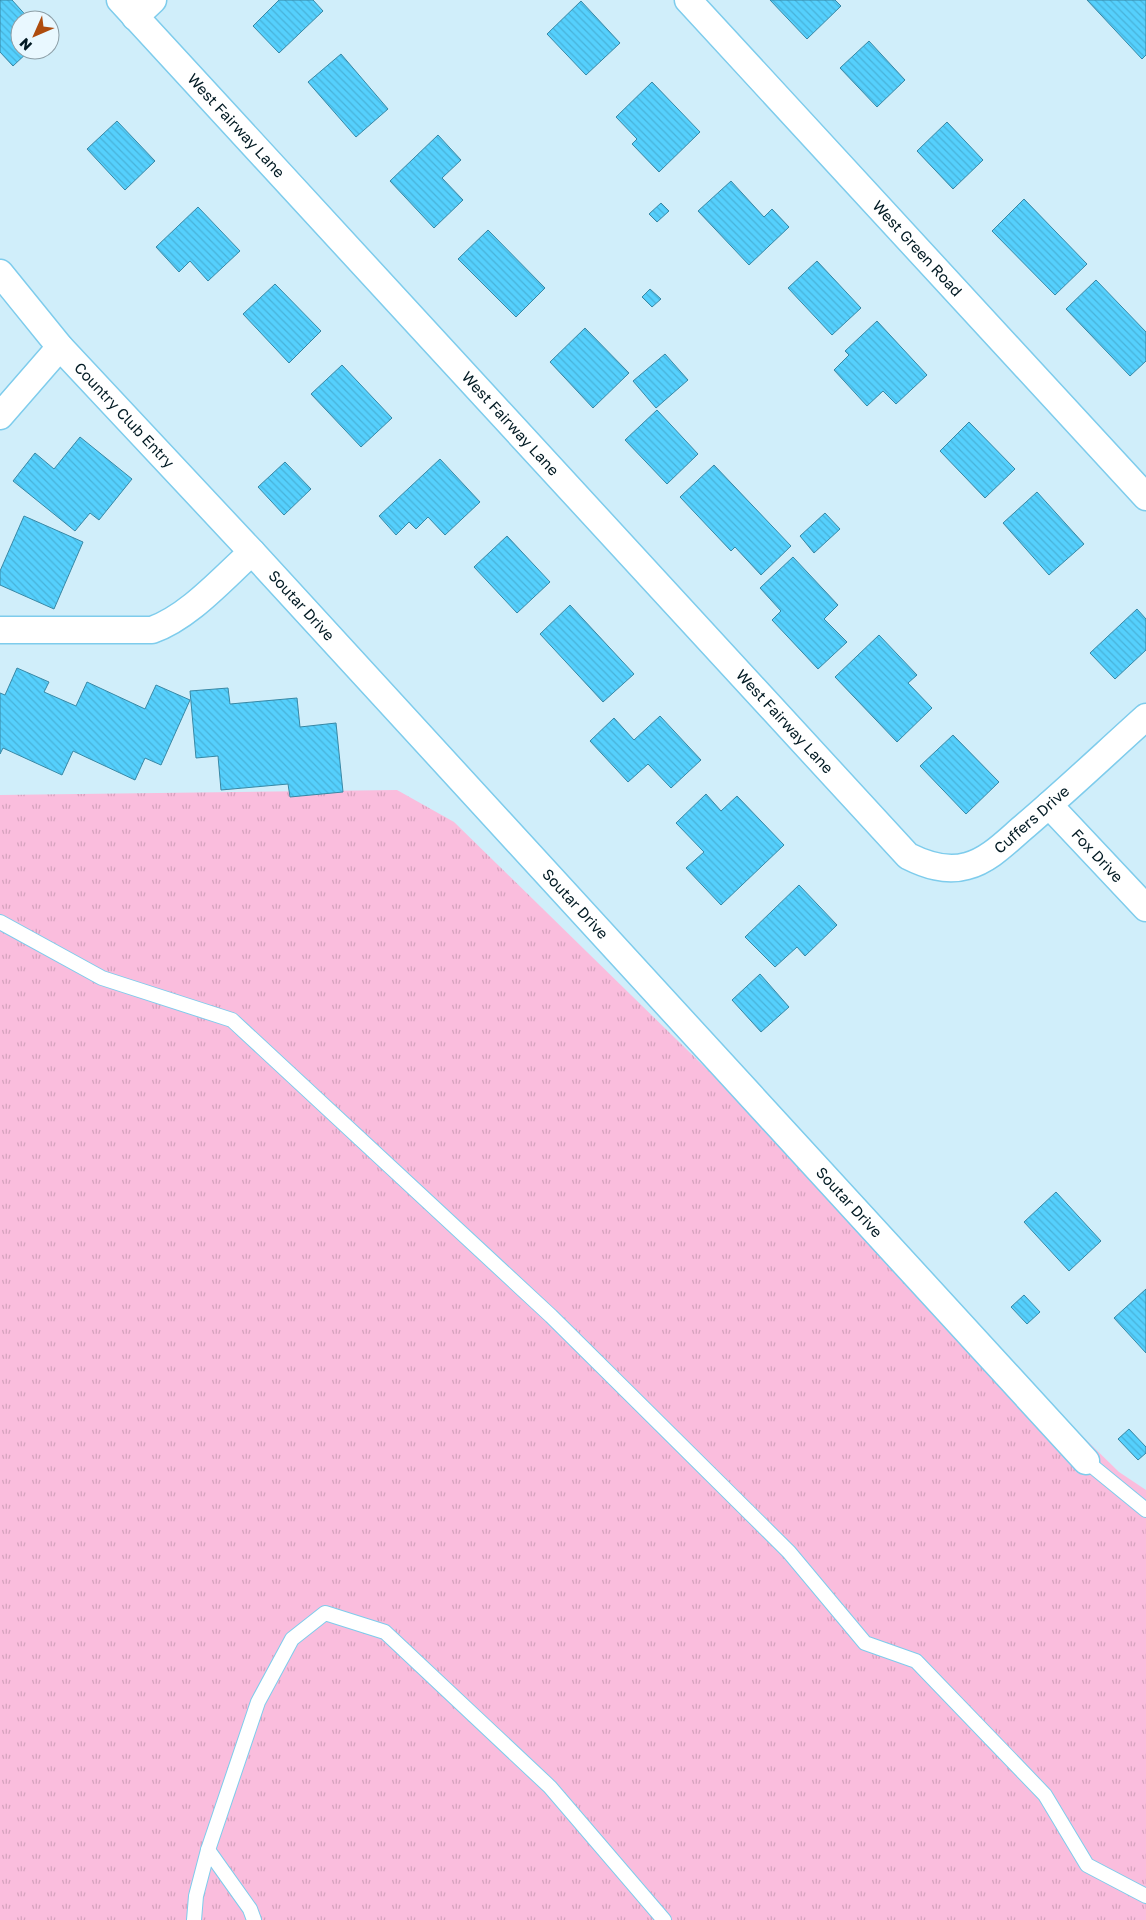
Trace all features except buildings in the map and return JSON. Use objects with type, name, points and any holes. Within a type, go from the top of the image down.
[{"type":"street","name":"West Green Road","points":[[688,0],[1146,497]]},
{"type":"street","name":"West Fairway Lane","points":[[136,6],[900,848]]},
{"type":"street","name":"Country Club Entry","points":[[0,273],[60,347],[252,552]]},
{"type":"street","points":[[0,416],[60,347]]},
{"type":"street","points":[[0,630],[152,630],[168,624],[183,614],[252,552]]},
{"type":"street","name":"Soutar Drive","points":[[252,552],[1086,1461]]},
{"type":"street","name":"Cuffers Drive","points":[[900,848],[908,856],[921,863],[950,869],[967,866],[992,854],[1146,717]]},
{"type":"street","name":"Fox Drive","points":[[1049,805],[1146,908]]},
{"type":"lane","points":[[0,922],[102,978],[232,1020],[551,1316],[789,1552],[865,1643],[916,1661],[1045,1796],[1087,1864],[1146,1896]]},
{"type":"lane","points":[[1086,1461],[1146,1510]]},
{"type":"lane","points":[[194,1920],[196,1896],[208,1850],[258,1702],[292,1639],[325,1613],[385,1632],[550,1787],[664,1920]]},
{"type":"lane","points":[[208,1850],[250,1909],[254,1920]]},
{"type":"green space","points":[[397,790],[454,822],[1119,1472],[1146,1490],[1146,1920],[0,1920],[0,795]]}]
